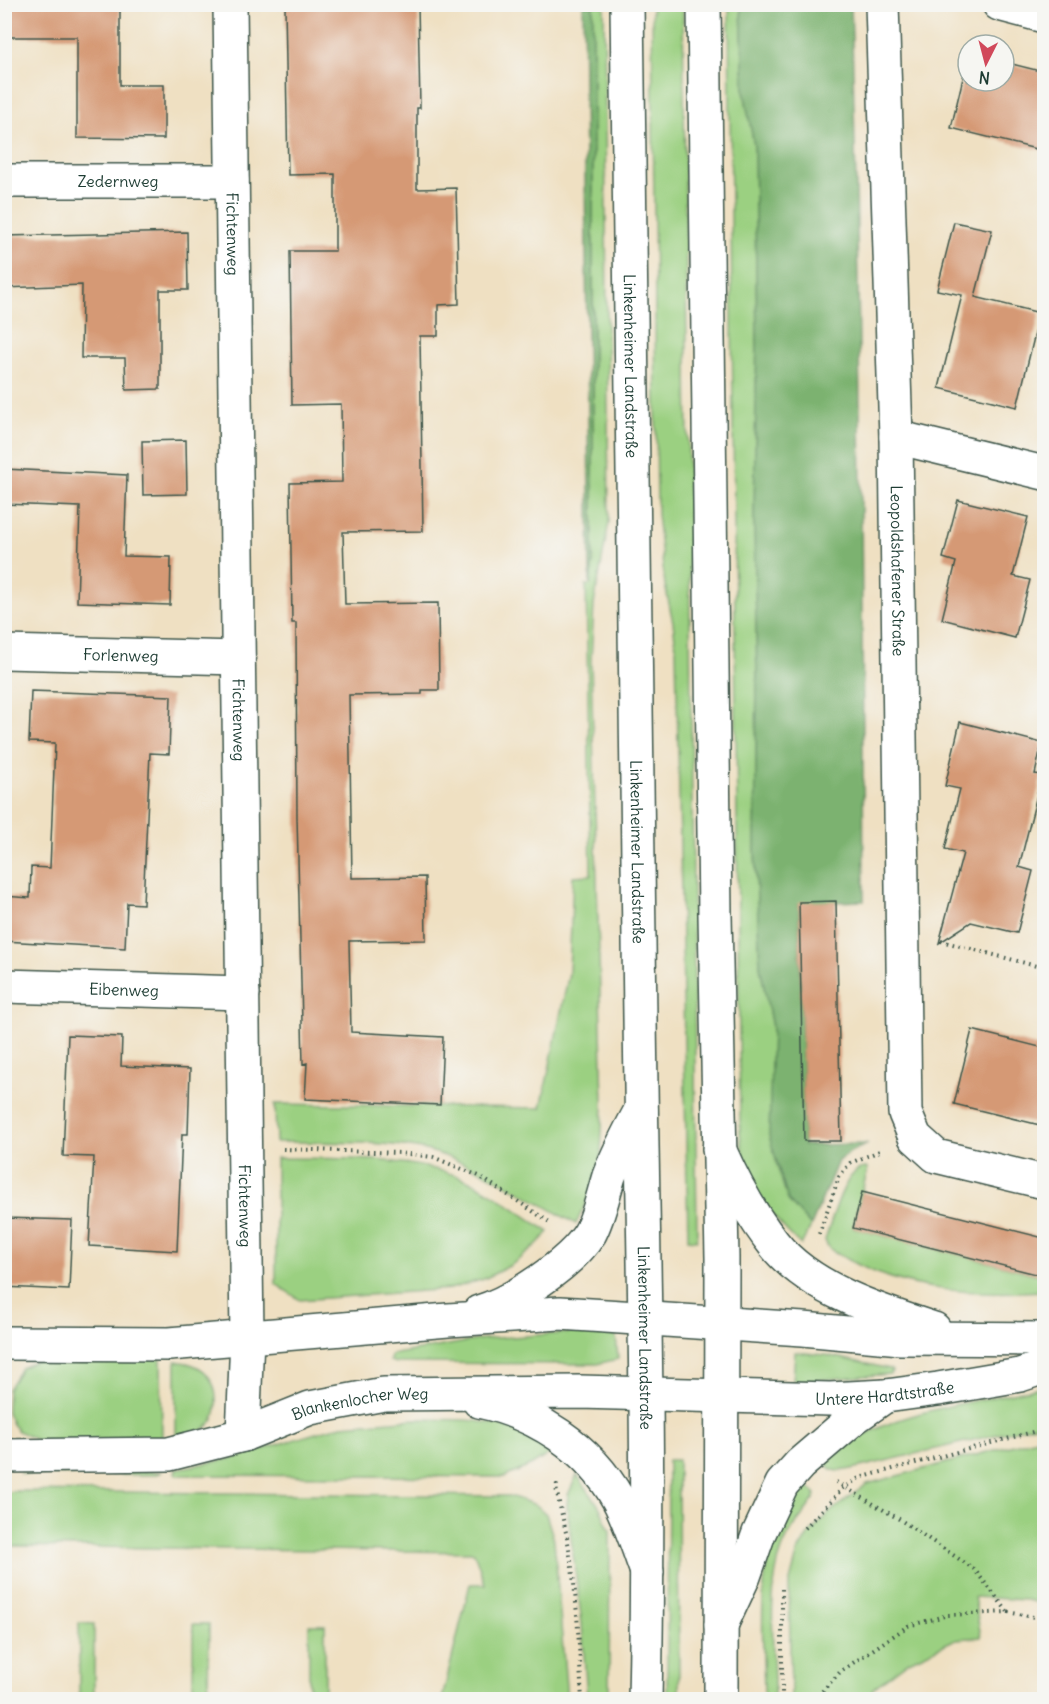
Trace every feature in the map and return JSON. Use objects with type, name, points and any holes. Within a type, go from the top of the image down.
[{"type":"street","name":"Fichtenweg","points":[[230,4],[247,1337],[243,1435]]},
{"type":"street","name":"Linkenheimer Landstraße","points":[[627,4],[648,1574],[645,1700]]},
{"type":"street","points":[[705,4],[722,1324],[721,1700]]},
{"type":"street","name":"Leopoldshafener Straße","points":[[882,4],[896,437],[905,1113],[915,1137]]},
{"type":"street","points":[[999,4],[1044,16]]},
{"type":"street","name":"Zedernweg","points":[[4,181],[232,181]]},
{"type":"street","points":[[896,437],[1044,473]]},
{"type":"street","name":"Forlenweg","points":[[4,652],[238,658]]},
{"type":"street","name":"Eibenweg","points":[[4,986],[243,993]]},
{"type":"street","points":[[448,1320],[496,1307],[528,1288],[567,1258],[581,1244],[593,1225],[618,1153],[641,1110]]},
{"type":"street","points":[[915,1137],[936,1156],[1044,1182]]},
{"type":"street","points":[[719,1149],[746,1204],[775,1246],[799,1268],[814,1279],[861,1302],[899,1318],[961,1339]]},
{"type":"street","points":[[4,1343],[169,1344],[448,1320],[560,1313],[901,1338],[1044,1339]]},
{"type":"street","name":"Untere Hardtstraße","points":[[722,1396],[830,1399],[886,1396],[1020,1376],[1044,1368]]},
{"type":"street","points":[[439,1392],[484,1402],[528,1418],[561,1435],[583,1454],[605,1478],[619,1501],[648,1574]]},
{"type":"street","name":"Blankenlocher Weg","points":[[4,1456],[169,1454],[243,1435],[310,1408],[384,1394],[646,1393],[722,1396]]},
{"type":"street","points":[[721,1624],[744,1576],[759,1533],[782,1484],[800,1464],[855,1417],[886,1396]]},
{"type":"path","points":[[903,932],[1044,968]]},
{"type":"path","points":[[799,1268],[814,1249],[839,1177],[850,1164],[915,1137]]},
{"type":"path","points":[[245,1148],[401,1152],[433,1157],[478,1176],[581,1244]]},
{"type":"path","points":[[800,1533],[843,1488],[859,1478],[1044,1429]]},
{"type":"path","points":[[582,1700],[579,1641],[570,1555],[556,1487],[564,1468],[583,1454]]},
{"type":"path","points":[[843,1488],[899,1519],[974,1569],[1008,1612]]},
{"type":"path","points":[[782,1584],[782,1700]]},
{"type":"path","points":[[814,1700],[841,1671],[908,1626],[948,1615],[1008,1612],[1044,1619]]},
{"type":"green space","points":[[583,5],[593,5],[593,561],[590,585]]},
{"type":"green space","points":[[593,5],[604,5],[609,522],[594,604],[591,661],[603,1104],[601,1154],[590,1194],[576,1224],[495,1178],[430,1151],[377,1144],[276,1142],[275,1104],[541,1108],[569,973],[573,876],[591,875],[586,585],[590,585],[593,561]]},
{"type":"green space","points":[[652,5],[683,5],[697,1240],[688,1239],[676,648],[665,585],[657,514]]},
{"type":"green space","points":[[729,5],[741,5],[744,91],[754,145],[757,336],[754,520],[757,679],[755,850],[760,966],[772,1027],[771,1076],[776,1162],[788,1200],[811,1226],[801,1245],[777,1220],[758,1195],[746,1167],[740,1132]]},
{"type":"green space","points":[[741,5],[851,5],[859,341],[864,901],[799,903],[804,1145],[868,1144],[838,1161],[811,1226],[788,1200],[769,1136],[772,1027],[760,966],[755,850],[757,679],[754,520],[757,336],[754,145],[744,91]]},
{"type":"green space","points":[[276,1158],[371,1160],[418,1165],[441,1171],[463,1178],[485,1189],[549,1232],[511,1265],[484,1279],[450,1289],[300,1300],[276,1284]]},
{"type":"green space","points":[[868,1168],[853,1228],[1039,1275],[1044,1255],[1044,1291],[969,1292],[919,1285],[872,1271],[835,1252],[825,1240],[837,1204],[845,1186],[855,1172]]},
{"type":"green space","points":[[600,1332],[616,1336],[618,1359],[597,1364],[396,1363],[390,1361],[391,1355],[483,1339]]},
{"type":"green space","points":[[795,1352],[826,1355],[892,1371],[890,1374],[793,1382]]},
{"type":"green space","points":[[40,1359],[161,1359],[162,1439],[42,1443],[18,1431],[7,1412],[8,1389],[21,1368]]},
{"type":"green space","points":[[176,1361],[200,1368],[206,1373],[214,1386],[216,1410],[210,1424],[204,1429],[176,1437]]},
{"type":"green space","points":[[1044,1386],[1044,1423],[848,1470],[832,1470],[825,1460],[876,1429],[903,1419],[958,1404]]},
{"type":"green space","points":[[416,1419],[471,1421],[504,1426],[520,1432],[552,1452],[532,1465],[505,1477],[178,1475],[175,1473],[176,1469],[234,1458],[342,1425]]},
{"type":"green space","points":[[1044,1437],[1044,1604],[1026,1600],[974,1597],[981,1637],[956,1639],[909,1661],[872,1689],[881,1699],[791,1699],[789,1585],[798,1551],[809,1534],[830,1512],[867,1484]]},
{"type":"green space","points":[[668,1460],[678,1460],[679,1700],[667,1699]]},
{"type":"green space","points":[[127,1470],[162,1472],[155,1475],[24,1474],[19,1472]]},
{"type":"green space","points":[[577,1475],[599,1506],[610,1531],[609,1699],[587,1699],[582,1624],[567,1506],[568,1495]]},
{"type":"green space","points":[[805,1484],[815,1493],[814,1499],[788,1537],[777,1566],[772,1623],[774,1699],[764,1700],[763,1604],[766,1566],[777,1533]]},
{"type":"green space","points":[[15,1491],[510,1496],[536,1505],[546,1514],[554,1540],[567,1699],[442,1699],[470,1584],[485,1584],[474,1552],[5,1546],[5,1493]]},
{"type":"green space","points":[[79,1623],[94,1624],[94,1699],[79,1699]]},
{"type":"green space","points":[[193,1624],[209,1624],[208,1699],[193,1699]]},
{"type":"green space","points":[[309,1625],[325,1625],[325,1699],[309,1699]]},
{"type":"building","points":[[6,4],[120,4],[120,85],[164,85],[164,139],[77,138],[77,37],[6,37]]},
{"type":"building","points":[[418,4],[420,108],[417,108],[417,189],[456,188],[459,304],[438,305],[438,336],[420,336],[423,531],[343,532],[345,604],[438,603],[439,690],[422,690],[422,694],[349,695],[352,878],[425,877],[426,940],[349,941],[351,1032],[443,1037],[440,1105],[305,1099],[307,1063],[303,1064],[297,817],[296,623],[292,623],[290,483],[342,482],[341,404],[292,405],[290,251],[335,251],[335,174],[288,175],[285,6]]},
{"type":"building","points":[[1016,65],[1044,72],[1044,151],[951,128],[959,93],[1016,93]]},
{"type":"building","points":[[954,222],[992,230],[975,297],[1040,313],[1017,407],[939,388],[962,295],[937,290]]},
{"type":"building","points":[[187,232],[188,290],[160,290],[160,389],[126,390],[125,358],[81,358],[82,285],[4,288],[4,236]]},
{"type":"building","points":[[186,440],[187,494],[143,495],[142,441]]},
{"type":"building","points":[[4,469],[127,475],[124,556],[171,557],[170,605],[77,602],[80,507],[4,504]]},
{"type":"building","points":[[958,500],[1028,517],[1013,576],[1030,580],[1015,638],[942,619],[956,562],[943,558]]},
{"type":"building","points":[[31,691],[171,696],[169,754],[150,753],[143,904],[127,903],[125,948],[4,941],[4,896],[30,898],[31,867],[50,868],[55,743],[29,742]]},
{"type":"building","points":[[960,722],[1042,743],[1035,774],[1042,775],[1019,867],[1033,871],[1017,933],[971,922],[939,943],[963,853],[945,849],[960,789],[945,786]]},
{"type":"building","points":[[836,901],[841,1141],[804,1141],[799,902]]},
{"type":"building","points":[[972,1030],[1044,1048],[1044,1126],[954,1104]]},
{"type":"building","points":[[68,1035],[122,1037],[121,1066],[190,1069],[188,1134],[182,1134],[177,1251],[89,1246],[94,1157],[63,1156]]},
{"type":"building","points":[[862,1192],[1044,1238],[1044,1255],[1040,1275],[853,1228]]},
{"type":"building","points":[[4,1218],[72,1220],[69,1290],[4,1287]]}]
